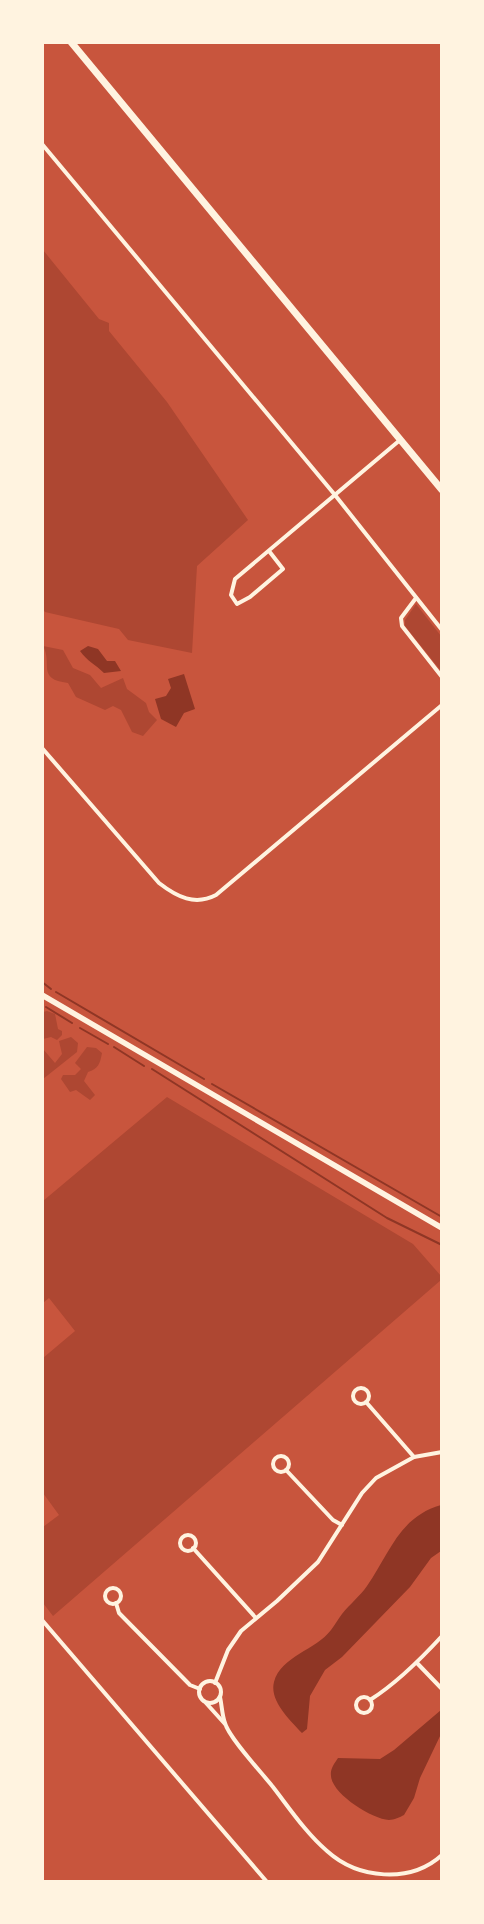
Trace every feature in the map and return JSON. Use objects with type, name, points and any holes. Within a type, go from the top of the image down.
[{"type":"highway","points":[[71,42],[442,490]]},
{"type":"main road","points":[[42,994],[442,1228]]},
{"type":"street","points":[[42,144],[334,495],[442,630]]},
{"type":"street","points":[[269,551],[283,569],[250,597],[237,604],[231,595],[235,579],[400,440]]},
{"type":"street","points":[[416,598],[401,618],[402,626],[442,677]]},
{"type":"street","points":[[42,748],[159,884],[170,892],[199,901],[216,895],[442,705]]},
{"type":"street","points":[[360,1388],[366,1391],[368,1397],[366,1402],[361,1404],[356,1402],[353,1397],[355,1390],[360,1388]]},
{"type":"street","points":[[366,1402],[414,1457]]},
{"type":"street","points":[[215,1683],[228,1650],[240,1631],[277,1601],[318,1562],[362,1494],[376,1478],[414,1457],[442,1452]]},
{"type":"street","points":[[283,1457],[287,1459],[289,1464],[286,1470],[281,1472],[274,1468],[276,1459],[283,1457]]},
{"type":"street","points":[[286,1470],[333,1520],[342,1525]]},
{"type":"street","points":[[189,1535],[193,1538],[195,1544],[192,1548],[185,1550],[181,1547],[182,1537],[189,1535]]},
{"type":"street","points":[[192,1548],[255,1617]]},
{"type":"street","points":[[110,1589],[117,1590],[120,1593],[120,1600],[116,1604],[111,1604],[107,1600],[106,1595],[110,1589]]},
{"type":"street","points":[[116,1604],[120,1613],[190,1685],[200,1689]]},
{"type":"street","points":[[42,1620],[267,1882]]},
{"type":"street","points":[[370,1700],[372,1707],[369,1711],[364,1713],[359,1711],[356,1704],[359,1700],[366,1698],[370,1700],[384,1691],[417,1663],[442,1636]]},
{"type":"street","points":[[417,1663],[442,1689]]},
{"type":"street","points":[[225,1725],[220,1697],[221,1690],[215,1683],[208,1682],[200,1689],[200,1696],[225,1725],[311,1836],[328,1853],[364,1871],[386,1874],[405,1874],[424,1867],[441,1856]]},
{"type":"street","points":[[205,1702],[212,1703],[220,1697]]},
{"type":"shaded area","points":[[43,250],[99,319],[109,323],[109,331],[167,402],[248,520],[197,566],[192,653],[128,640],[119,629],[45,612],[43,609]]},
{"type":"shaded area","points":[[416,604],[441,636],[441,671],[405,626],[405,620]]},
{"type":"shaded area","points":[[43,646],[63,650],[73,668],[90,675],[101,688],[123,678],[127,689],[146,703],[149,712],[157,720],[143,736],[132,732],[121,710],[113,706],[105,710],[76,697],[68,683],[58,681],[49,674]]},
{"type":"shaded area","points":[[88,646],[98,649],[107,661],[115,661],[121,671],[104,673],[80,651]]},
{"type":"shaded area","points":[[184,674],[195,709],[184,713],[176,727],[161,719],[155,699],[166,696],[171,688],[168,679]]},
{"type":"shaded area","points":[[47,1011],[55,1014],[58,1029],[62,1031],[62,1035],[57,1040],[51,1037],[43,1039],[43,1012]]},
{"type":"shaded area","points":[[71,1037],[78,1043],[77,1052],[43,1079],[43,1049],[55,1063],[62,1054],[59,1041]]},
{"type":"shaded area","points":[[87,1047],[96,1048],[102,1053],[98,1066],[88,1072],[84,1081],[95,1095],[90,1100],[76,1090],[70,1092],[61,1079],[63,1075],[75,1075],[81,1069],[75,1063]]},
{"type":"shaded area","points":[[167,1097],[413,1244],[441,1276],[441,1280],[53,1616],[43,1603],[43,1527],[59,1515],[43,1493],[43,1358],[75,1331],[49,1298],[43,1303],[43,1201]]},
{"type":"shaded area","points":[[441,1505],[441,1551],[431,1558],[410,1587],[342,1657],[325,1670],[310,1696],[307,1729],[302,1733],[287,1717],[275,1696],[273,1689],[278,1673],[291,1659],[325,1637],[367,1586],[389,1549],[405,1527],[415,1518]]},
{"type":"shaded area","points":[[441,1710],[441,1734],[420,1778],[414,1798],[404,1815],[391,1820],[382,1819],[363,1810],[345,1798],[338,1790],[333,1783],[331,1773],[338,1758],[380,1759],[394,1750]]},
{"type":"waterway","points":[[42,982],[51,989]]},
{"type":"waterway","points":[[56,992],[204,1079]]},
{"type":"waterway","points":[[46,1007],[72,1023]]},
{"type":"waterway","points":[[80,1028],[108,1044]]},
{"type":"waterway","points":[[114,1047],[144,1066]]},
{"type":"waterway","points":[[152,1069],[387,1218],[442,1245]]},
{"type":"waterway","points":[[212,1084],[442,1217]]}]
